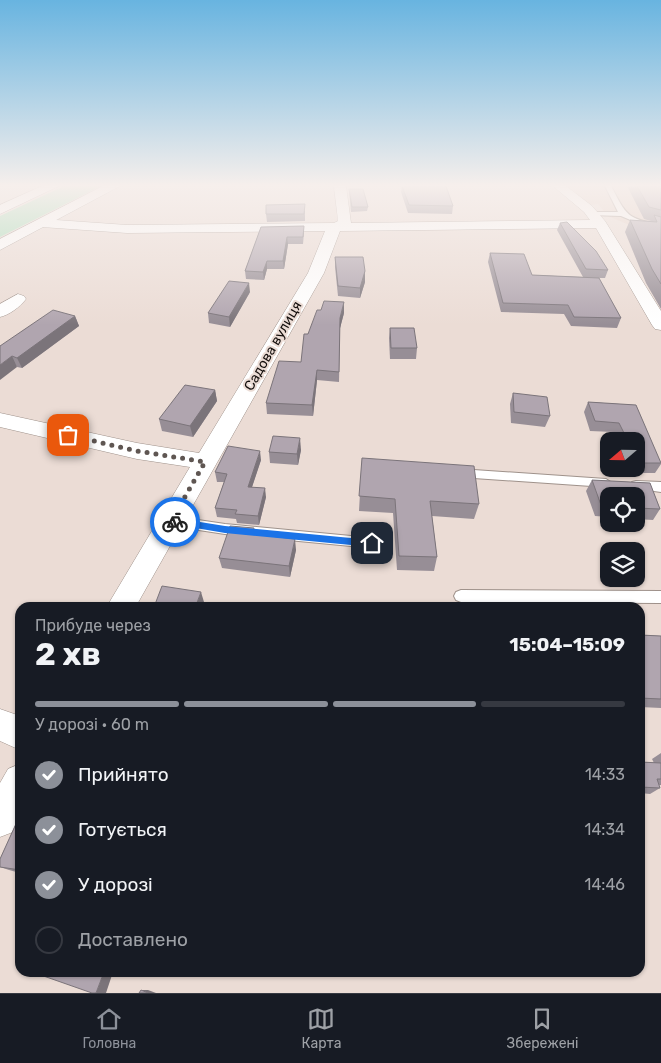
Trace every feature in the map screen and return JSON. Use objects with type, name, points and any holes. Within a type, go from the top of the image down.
[{"type":"highway","points":[[0,244],[23,232]]},
{"type":"street","name":"Садова вулиця","points":[[124,602],[316,272],[331,232]]},
{"type":"street","points":[[604,232],[659,318]]},
{"type":"street","points":[[0,312],[18,299]]},
{"type":"street","points":[[0,420],[137,451],[205,462]]},
{"type":"street","points":[[0,725],[15,731]]},
{"type":"street","points":[[0,819],[15,790]]},
{"type":"lane","points":[[449,472],[661,487]]},
{"type":"lane","points":[[171,521],[225,530],[372,543]]},
{"type":"lane","points":[[461,596],[661,597]]},
{"type":"green space","points":[[0,232],[9,232],[0,237]]},
{"type":"building","points":[[259,232],[303,232],[303,237],[287,237],[283,261],[267,261],[263,272],[245,271]]},
{"type":"building","points":[[565,232],[577,232],[596,251],[608,270],[586,269]]},
{"type":"building","points":[[636,232],[661,232],[661,284]]},
{"type":"building","points":[[490,253],[524,254],[532,275],[599,278],[621,318],[574,317],[568,305],[503,303]]},
{"type":"building","points":[[335,257],[363,257],[365,271],[360,288],[338,286]]},
{"type":"building","points":[[229,281],[249,283],[229,317],[208,313]]},
{"type":"building","points":[[324,301],[344,302],[340,318],[339,372],[317,370],[312,405],[266,403],[279,361],[301,362],[304,334],[308,334],[317,310],[321,310]]},
{"type":"building","points":[[53,310],[75,316],[17,358],[12,356],[0,365],[0,346]]},
{"type":"building","points":[[390,328],[414,328],[417,348],[391,348]]},
{"type":"building","points":[[185,385],[215,390],[190,426],[159,419]]},
{"type":"building","points":[[513,393],[547,397],[550,416],[514,412]]},
{"type":"building","points":[[588,402],[636,405],[661,463],[645,463],[645,432],[624,432],[619,423],[595,421]]},
{"type":"building","points":[[273,436],[300,438],[297,454],[269,452]]},
{"type":"building","points":[[228,446],[260,451],[248,487],[265,488],[258,516],[235,514],[237,510],[215,508],[227,474],[215,472]]},
{"type":"building","points":[[362,458],[474,466],[479,504],[430,501],[437,557],[399,556],[395,499],[359,496]]},
{"type":"building","points":[[592,480],[650,483],[660,509],[645,508],[645,487],[600,487],[600,502]]},
{"type":"building","points":[[230,526],[254,528],[253,534],[295,539],[289,566],[219,558]]},
{"type":"building","points":[[162,586],[201,592],[197,602],[156,602]]},
{"type":"building","points":[[645,635],[661,636],[661,699],[645,698]]},
{"type":"building","points":[[645,762],[661,763],[661,779],[657,779],[660,788],[645,787]]},
{"type":"building","points":[[15,826],[15,869],[0,867],[0,859]]},
{"type":"building","points":[[46,977],[102,977],[96,993]]},
{"type":"way so far","points":[[68,435],[137,451],[205,462],[171,521],[175,522]]},
{"type":"route","points":[[175,522],[225,530],[372,543]]}]
